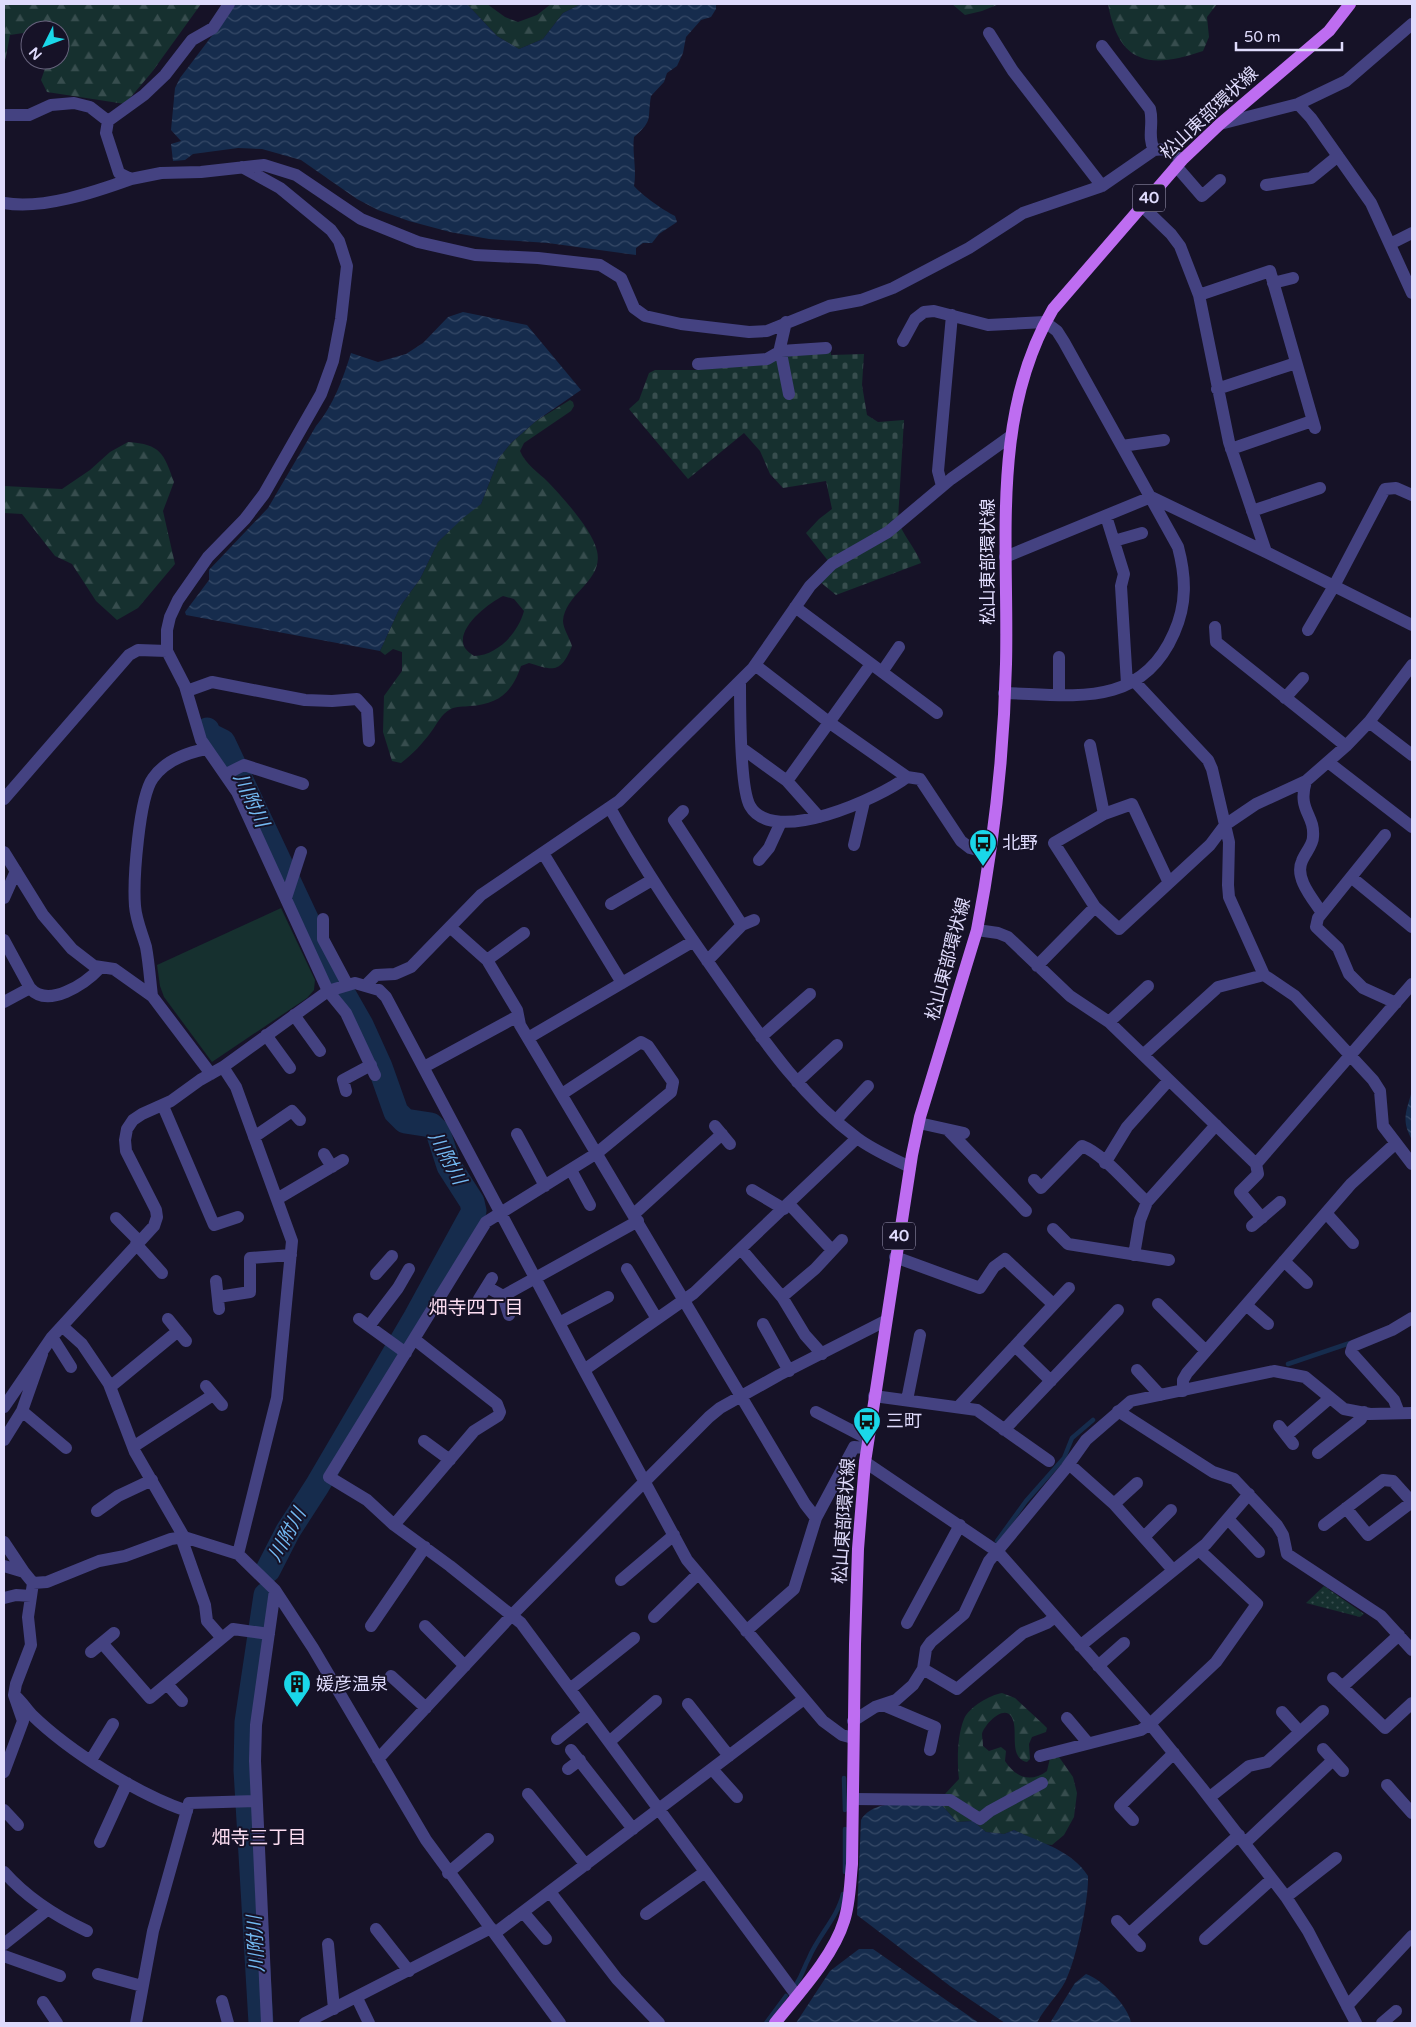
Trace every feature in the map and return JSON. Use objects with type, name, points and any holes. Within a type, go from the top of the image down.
[{"type":"main road","name":"松山東部環状線","points":[[775,2023],[826,1956],[844,1922],[852,1864],[853,1721],[858,1549],[865,1462],[910,1167],[919,1123],[977,930],[989,853],[1000,765],[1004,693],[1006,498],[1011,436],[1026,369],[1045,322],[1066,292],[1179,163],[1220,124],[1322,38],[1350,4]]},
{"type":"street","points":[[131,179],[120,173],[106,133],[108,121],[144,95],[165,75],[192,40],[213,28],[229,4]]},
{"type":"street","points":[[1220,124],[1298,104],[1346,81],[1412,24]]},
{"type":"street","points":[[989,33],[1013,70],[1102,186]]},
{"type":"street","points":[[1102,46],[1150,110],[1152,120],[1150,140],[1154,150]]},
{"type":"street","points":[[4,115],[29,115],[51,105],[74,103],[90,107],[108,121]]},
{"type":"street","points":[[1298,104],[1371,203],[1412,293]]},
{"type":"street","points":[[4,202],[12,204],[43,202],[92,193],[131,179],[160,173],[201,172],[264,165],[296,176],[361,219],[389,232],[448,250],[496,257],[538,258],[600,265],[621,278],[634,308],[645,316],[660,320],[749,332],[767,330],[829,306],[861,300],[893,288],[969,248],[1023,213],[1102,186],[1154,150],[1164,149],[1173,152],[1202,196],[1220,180]]},
{"type":"street","points":[[1266,185],[1311,178],[1338,156]]},
{"type":"street","points":[[156,650],[167,630],[178,600],[205,560],[245,519],[264,494],[321,394],[333,361],[341,319],[347,266],[339,242],[331,230],[280,188],[242,167]]},
{"type":"street","points":[[1142,206],[1180,246],[1198,295],[1231,449],[1266,552]]},
{"type":"street","points":[[1390,244],[1412,233]]},
{"type":"street","points":[[1198,295],[1270,271],[1314,424],[1231,449]]},
{"type":"street","points":[[1273,283],[1293,278]]},
{"type":"street","points":[[903,341],[915,319],[924,312],[934,311],[988,324],[1045,322],[1057,331],[1064,342],[1178,547],[1185,583],[1183,607],[1170,643],[1150,671],[1103,693],[1086,696],[1004,693]]},
{"type":"street","points":[[942,486],[938,471],[952,315]]},
{"type":"street","points":[[786,322],[781,351],[789,394]]},
{"type":"street","points":[[698,364],[767,359],[781,351],[826,348]]},
{"type":"street","points":[[1217,389],[1296,363]]},
{"type":"street","points":[[366,985],[376,975],[395,974],[411,967],[481,895],[619,801],[755,665],[810,586],[832,564],[888,532],[942,486],[1011,436]]},
{"type":"street","points":[[1122,446],[1164,440]]},
{"type":"street","points":[[1252,511],[1320,488]]},
{"type":"street","points":[[1308,630],[1334,586],[1385,489],[1396,488],[1412,495]]},
{"type":"street","points":[[1005,557],[1151,497],[1412,625]]},
{"type":"street","points":[[1106,516],[1124,574],[1121,586],[1130,682],[1208,760],[1212,769],[1231,851],[1229,896],[1264,975],[1295,996],[1351,1055],[1380,1091],[1383,1126],[1412,1164]]},
{"type":"street","points":[[1114,541],[1142,533]]},
{"type":"street","points":[[796,607],[937,713]]},
{"type":"street","points":[[1215,627],[1216,642],[1346,746]]},
{"type":"street","points":[[882,672],[899,647]]},
{"type":"street","points":[[4,799],[128,655],[138,650],[156,650]]},
{"type":"street","points":[[156,650],[187,691],[204,745],[233,770],[237,792],[289,889],[338,987]]},
{"type":"street","points":[[1059,657],[1059,695]]},
{"type":"street","points":[[787,781],[872,664]]},
{"type":"street","points":[[755,665],[907,777],[920,778],[961,841],[970,848],[989,853]]},
{"type":"street","points":[[1169,883],[1132,804],[1104,814],[1054,843],[1095,908],[1119,929],[1169,883],[1210,845],[1225,826],[1256,804],[1306,781],[1346,746],[1369,722],[1412,665]]},
{"type":"street","points":[[1285,698],[1303,678]]},
{"type":"street","points":[[740,681],[748,804],[762,818],[773,822],[797,822],[819,817],[864,802],[894,787],[907,777]]},
{"type":"street","points":[[187,691],[212,682],[305,700],[332,701],[358,699],[367,710],[369,741]]},
{"type":"street","points":[[1369,722],[1412,755]]},
{"type":"street","points":[[152,996],[146,947],[134,908],[134,880],[140,819],[152,779],[162,767],[204,745]]},
{"type":"street","points":[[1090,745],[1104,814]]},
{"type":"street","points":[[743,748],[787,781],[819,817]]},
{"type":"street","points":[[1328,762],[1412,827]]},
{"type":"street","points":[[233,770],[244,765],[303,784]]},
{"type":"street","points":[[1306,781],[1303,804],[1314,838],[1301,863],[1300,872],[1302,881],[1322,913]]},
{"type":"street","points":[[854,845],[864,802]]},
{"type":"street","points":[[610,808],[652,880],[692,942],[761,1037],[797,1082],[857,1138],[910,1167]]},
{"type":"street","points":[[683,811],[674,820],[748,922],[707,961]]},
{"type":"street","points":[[759,860],[769,848],[781,822]]},
{"type":"street","points":[[1384,835],[1322,913],[1316,927],[1338,948],[1349,974],[1363,988],[1396,1003]]},
{"type":"street","points":[[4,852],[43,915],[72,949],[86,961],[100,968],[114,969],[152,996],[217,1071],[236,1087],[278,1199],[292,1241],[277,1398],[238,1554]]},
{"type":"street","points":[[289,889],[301,852]]},
{"type":"street","points":[[543,853],[622,983]]},
{"type":"street","points":[[4,898],[16,871]]},
{"type":"street","points":[[1351,877],[1412,927]]},
{"type":"street","points":[[611,904],[652,880]]},
{"type":"street","points":[[1037,966],[1095,908]]},
{"type":"street","points":[[323,919],[323,939],[346,1013],[373,1070],[343,1080],[346,1091]]},
{"type":"street","points":[[450,927],[487,960],[517,1010],[528,1038],[805,1504],[816,1518]]},
{"type":"street","points":[[977,930],[998,933],[1008,937],[1070,996],[1109,1022],[1256,1164],[1258,1174],[1240,1192],[1257,1222],[1280,1202]]},
{"type":"street","points":[[487,960],[524,934]]},
{"type":"street","points":[[4,940],[35,994],[50,997],[73,987],[100,968]]},
{"type":"street","points":[[528,1038],[692,942]]},
{"type":"street","points":[[1143,1055],[1218,987],[1264,975]]},
{"type":"street","points":[[4,1407],[16,1386],[52,1337],[154,1226],[157,1217],[156,1210],[126,1151],[124,1140],[127,1129],[133,1120],[142,1114],[163,1106],[217,1071],[294,1015],[338,987],[355,982],[379,990],[386,996],[559,1324],[674,1535],[698,1574],[804,1699],[832,1729],[842,1735],[853,1738]]},
{"type":"street","points":[[1256,1164],[1412,984]]},
{"type":"street","points":[[1109,1022],[1148,986]]},
{"type":"street","points":[[4,1002],[30,988]]},
{"type":"street","points":[[761,1037],[810,994]]},
{"type":"street","points":[[294,1015],[320,1051]]},
{"type":"street","points":[[424,1067],[518,1016]]},
{"type":"street","points":[[266,1035],[290,1068]]},
{"type":"street","points":[[562,1094],[641,1042],[648,1046],[673,1082],[671,1092],[597,1153],[486,1222],[414,1339],[400,1349],[329,1477],[367,1500],[394,1525],[512,1615],[570,1689],[796,1996]]},
{"type":"street","points":[[797,1082],[837,1045]]},
{"type":"street","points":[[1106,1163],[1127,1127],[1169,1080]]},
{"type":"street","points":[[836,1120],[868,1086]]},
{"type":"street","points":[[163,1106],[214,1225],[238,1217]]},
{"type":"street","points":[[254,1136],[292,1111],[300,1120]]},
{"type":"street","points":[[919,1123],[964,1133]]},
{"type":"street","points":[[1134,1255],[1140,1220],[1147,1202],[1216,1125]]},
{"type":"street","points":[[948,1130],[1026,1211]]},
{"type":"street","points":[[516,1134],[545,1186]]},
{"type":"street","points":[[503,1296],[636,1218],[722,1134]]},
{"type":"street","points":[[584,1370],[684,1301],[787,1207],[857,1138]]},
{"type":"street","points":[[1183,1391],[1183,1380],[1206,1350],[1351,1184],[1396,1143]]},
{"type":"street","points":[[1034,1180],[1041,1188],[1082,1146],[1089,1149],[1106,1163],[1147,1202]]},
{"type":"street","points":[[324,1154],[332,1167]]},
{"type":"street","points":[[278,1199],[343,1160]]},
{"type":"street","points":[[571,1170],[590,1205]]},
{"type":"street","points":[[752,1190],[787,1207],[831,1249]]},
{"type":"street","points":[[1326,1212],[1353,1243]]},
{"type":"street","points":[[116,1218],[162,1273]]},
{"type":"street","points":[[1053,1230],[1068,1244],[1169,1260]]},
{"type":"street","points":[[782,1297],[815,1269],[831,1249],[842,1240]]},
{"type":"street","points":[[741,1249],[782,1297],[805,1336],[822,1354]]},
{"type":"street","points":[[216,1281],[218,1303],[250,1292],[250,1258],[291,1255]]},
{"type":"street","points":[[895,1258],[980,1288],[994,1267],[1005,1259],[1053,1304]]},
{"type":"street","points":[[376,1274],[389,1260],[406,1272],[398,1288],[364,1323],[400,1349]]},
{"type":"street","points":[[1284,1261],[1307,1283]]},
{"type":"street","points":[[627,1269],[658,1319]]},
{"type":"street","points":[[479,1299],[489,1282],[503,1296],[509,1315]]},
{"type":"street","points":[[959,1406],[1069,1288]]},
{"type":"street","points":[[559,1324],[608,1297]]},
{"type":"street","points":[[1158,1304],[1206,1350]]},
{"type":"street","points":[[1246,1305],[1268,1324]]},
{"type":"street","points":[[1004,1430],[1118,1310]]},
{"type":"street","points":[[1406,1413],[1351,1352],[1353,1346],[1392,1330],[1412,1318]]},
{"type":"street","points":[[110,1387],[182,1336],[168,1319]]},
{"type":"street","points":[[378,1759],[512,1615],[708,1417],[741,1396],[885,1321]]},
{"type":"street","points":[[763,1324],[789,1371]]},
{"type":"street","points":[[62,1326],[82,1344],[110,1387],[134,1447],[183,1537],[205,1605],[207,1621],[222,1638]]},
{"type":"street","points":[[907,1400],[920,1335]]},
{"type":"street","points":[[52,1337],[71,1367]]},
{"type":"street","points":[[394,1525],[474,1431],[498,1416],[500,1407],[414,1339]]},
{"type":"street","points":[[1014,1346],[1051,1381]]},
{"type":"street","points":[[4,1440],[22,1411],[39,1367],[43,1351]]},
{"type":"street","points":[[1137,1370],[1160,1395]]},
{"type":"street","points":[[853,1721],[906,1693],[923,1669],[926,1649],[931,1642],[964,1614],[989,1561],[1070,1464],[1086,1440],[1131,1400],[1183,1391],[1274,1371],[1305,1377],[1344,1409],[1364,1412],[1406,1413]]},
{"type":"street","points":[[134,1447],[210,1390],[222,1405]]},
{"type":"street","points":[[874,1396],[959,1406],[986,1414],[1004,1430],[1049,1461]]},
{"type":"street","points":[[1286,1435],[1330,1398]]},
{"type":"street","points":[[22,1411],[66,1448]]},
{"type":"street","points":[[1118,1411],[1213,1472],[1234,1479],[1277,1526],[1283,1535],[1287,1554],[1381,1616],[1412,1650]]},
{"type":"street","points":[[816,1412],[868,1444]]},
{"type":"street","points":[[1318,1453],[1361,1420],[1364,1412]]},
{"type":"street","points":[[424,1441],[450,1460]]},
{"type":"street","points":[[746,1631],[794,1589],[816,1518],[854,1448],[868,1444]]},
{"type":"street","points":[[865,1462],[960,1524],[998,1552],[1150,1724],[1286,1897],[1308,1931],[1350,2017],[1410,1944]]},
{"type":"street","points":[[1070,1464],[1114,1504],[1173,1570]]},
{"type":"street","points":[[97,1511],[118,1496],[152,1480]]},
{"type":"street","points":[[1324,1525],[1346,1508],[1383,1480],[1393,1481],[1412,1502],[1368,1535],[1346,1508]]},
{"type":"street","points":[[1114,1504],[1137,1483]]},
{"type":"street","points":[[1080,1646],[1199,1550],[1249,1494]]},
{"type":"street","points":[[1144,1538],[1171,1510]]},
{"type":"street","points":[[1228,1519],[1259,1552]]},
{"type":"street","points":[[907,1623],[960,1524]]},
{"type":"street","points":[[621,1580],[674,1535]]},
{"type":"street","points":[[33,1583],[48,1582],[99,1561],[125,1556],[170,1539],[183,1537],[238,1554],[276,1590],[314,1648],[426,1840],[448,1873],[493,1930],[560,2023]]},
{"type":"street","points":[[4,1542],[33,1583],[28,1618],[31,1645],[16,1684],[14,1695],[16,1706],[23,1721],[4,1772]]},
{"type":"street","points":[[371,1626],[425,1547]]},
{"type":"street","points":[[1040,1756],[1140,1730],[1150,1724],[1216,1662],[1257,1604],[1199,1550]]},
{"type":"street","points":[[4,1566],[24,1572]]},
{"type":"street","points":[[654,1617],[698,1574]]},
{"type":"street","points":[[267,2023],[250,1801],[263,1632],[276,1590]]},
{"type":"street","points":[[4,1598],[16,1595],[31,1596]]},
{"type":"street","points":[[923,1669],[960,1693],[1023,1633],[1047,1623],[1055,1617]]},
{"type":"street","points":[[425,1626],[465,1666]]},
{"type":"street","points":[[102,1643],[150,1698],[233,1628],[263,1632]]},
{"type":"street","points":[[91,1652],[114,1633]]},
{"type":"street","points":[[1399,1635],[1337,1682],[1384,1728],[1412,1703]]},
{"type":"street","points":[[570,1689],[634,1638]]},
{"type":"street","points":[[1098,1666],[1124,1643]]},
{"type":"street","points":[[391,1676],[426,1708]]},
{"type":"street","points":[[167,1684],[182,1701]]},
{"type":"street","points":[[14,1695],[23,1702],[31,1714],[92,1760],[127,1783],[163,1802],[187,1811]]},
{"type":"street","points":[[305,2023],[493,1930],[523,1912],[804,1699]]},
{"type":"street","points":[[609,1742],[656,1701]]},
{"type":"street","points":[[688,1704],[729,1756]]},
{"type":"street","points":[[883,1705],[935,1728],[930,1750]]},
{"type":"street","points":[[1210,1798],[1249,1766],[1267,1762],[1323,1711]]},
{"type":"street","points":[[1282,1712],[1300,1732]]},
{"type":"street","points":[[557,1739],[588,1714]]},
{"type":"street","points":[[1067,1718],[1088,1743]]},
{"type":"street","points":[[92,1760],[113,1724]]},
{"type":"street","points":[[1323,1749],[1342,1771]]},
{"type":"street","points":[[572,1750],[633,1830]]},
{"type":"street","points":[[1133,1820],[1120,1806],[1174,1753]]},
{"type":"street","points":[[568,1769],[580,1760]]},
{"type":"street","points":[[1129,1934],[1333,1760]]},
{"type":"street","points":[[712,1769],[737,1797]]},
{"type":"street","points":[[100,1842],[127,1783]]},
{"type":"street","points":[[853,1799],[950,1800],[980,1819],[990,1811],[1042,1783]]},
{"type":"street","points":[[1387,1785],[1412,1813]]},
{"type":"street","points":[[528,1794],[586,1865]]},
{"type":"street","points":[[136,2023],[153,1931],[189,1803],[250,1801]]},
{"type":"street","points":[[4,1810],[18,1824]]},
{"type":"street","points":[[448,1873],[488,1839]]},
{"type":"street","points":[[1286,1897],[1336,1858]]},
{"type":"street","points":[[4,1872],[21,1892],[42,1904],[47,1910],[87,1931]]},
{"type":"street","points":[[646,1914],[705,1872]]},
{"type":"street","points":[[1205,1939],[1272,1879]]},
{"type":"street","points":[[550,1892],[617,1979],[659,2023]]},
{"type":"street","points":[[4,1944],[47,1910]]},
{"type":"street","points":[[523,1912],[546,1939]]},
{"type":"street","points":[[1117,1921],[1140,1946]]},
{"type":"street","points":[[376,1929],[409,1971]]},
{"type":"street","points":[[328,1944],[334,2009]]},
{"type":"street","points":[[4,1956],[60,1976]]},
{"type":"street","points":[[98,1974],[142,1986]]},
{"type":"street","points":[[357,1998],[369,2023]]},
{"type":"street","points":[[222,2000],[228,2023]]},
{"type":"street","points":[[43,2002],[56,2023]]},
{"type":"street","points":[[1382,2023],[1396,2011]]},
{"type":"green space","points":[[4,4],[201,4],[152,72],[125,104],[47,92],[41,80],[44,70],[70,70],[70,20],[20,20],[20,34],[10,35],[4,67]]},
{"type":"green space","points":[[467,4],[487,4],[505,17],[518,22],[537,15],[551,4],[581,4],[563,13],[543,39],[519,49],[497,36]]},
{"type":"green space","points":[[952,4],[999,4],[965,15]]},
{"type":"green space","points":[[1108,4],[1217,4],[1207,17],[1209,37],[1203,51],[1184,57],[1153,60],[1140,57],[1129,50],[1120,40],[1113,24]]},
{"type":"green space","points":[[830,345],[831,355],[864,354],[862,385],[867,415],[878,422],[904,420],[898,519],[902,530],[921,563],[836,595],[819,581],[833,567],[806,533],[832,509],[826,481],[783,488],[770,474],[760,451],[744,433],[688,479],[629,409],[639,400],[649,373],[655,370],[696,370],[708,360],[767,356]]},
{"type":"green space","points":[[570,400],[573,402],[574,406],[571,411],[524,443],[520,451],[529,464],[548,482],[576,514],[589,533],[597,551],[598,561],[595,571],[565,611],[563,624],[572,646],[564,661],[556,668],[545,668],[529,663],[521,666],[508,690],[496,700],[480,705],[451,709],[442,716],[417,749],[401,763],[392,761],[383,732],[384,696],[402,671],[402,652],[393,649],[385,655],[380,651],[401,605],[420,579],[438,542],[463,517],[481,504],[499,458],[511,443],[536,421]],"holes":[[[503,596],[514,599],[524,611],[512,635],[491,652],[474,656],[465,648],[463,641],[468,625],[490,604]]]},
{"type":"green space","points":[[128,442],[148,445],[160,452],[171,472],[174,482],[163,511],[175,564],[138,608],[117,620],[96,601],[72,564],[55,556],[22,514],[4,513],[4,486],[62,489],[90,470],[110,452]]},
{"type":"green space","points":[[281,908],[315,980],[314,990],[307,998],[212,1062],[164,997],[160,986],[157,965]]},
{"type":"green space","points":[[1324,1586],[1364,1614],[1360,1617],[1306,1603]]},
{"type":"green space","points":[[1002,1693],[1015,1698],[1047,1728],[1046,1732],[1032,1737],[1029,1744],[1030,1759],[1027,1762],[1017,1755],[1011,1716],[1008,1713],[1003,1713],[990,1721],[983,1730],[983,1746],[989,1751],[1001,1747],[1006,1751],[1005,1761],[1009,1767],[1024,1777],[1030,1778],[1041,1775],[1047,1771],[1050,1758],[1059,1757],[1073,1777],[1077,1793],[1074,1817],[1064,1835],[1052,1845],[1043,1844],[1014,1830],[1004,1834],[986,1832],[973,1821],[957,1822],[940,1803],[945,1794],[959,1779],[958,1749],[964,1719],[970,1710],[980,1702]]},
{"type":"water","points":[[236,4],[467,4],[497,36],[519,49],[543,39],[563,13],[581,4],[716,4],[716,9],[711,17],[701,20],[686,37],[683,53],[677,66],[667,73],[664,82],[651,96],[649,119],[645,127],[634,137],[634,186],[653,202],[675,216],[677,222],[659,234],[652,243],[643,243],[636,248],[636,255],[548,243],[489,239],[450,232],[378,210],[357,199],[301,160],[262,149],[238,148],[193,154],[185,160],[173,161],[171,144],[181,141],[171,130],[175,88],[180,78]]},
{"type":"water","points":[[463,312],[527,325],[581,390],[536,421],[511,443],[499,458],[481,504],[438,542],[420,579],[401,605],[380,651],[186,615],[185,612],[209,580],[209,570],[268,508],[332,401],[351,353],[378,362],[406,354],[423,343],[448,317]]},
{"type":"water","points":[[1412,1091],[1412,1140],[1407,1127],[1406,1110]]},
{"type":"water","points":[[897,1803],[940,1803],[957,1822],[973,1821],[986,1832],[1004,1834],[1014,1830],[1054,1848],[1073,1860],[1088,1876],[1084,1914],[1069,1972],[1062,1987],[1037,2023],[1005,2023],[950,1986],[857,1915],[861,1820],[867,1813],[886,1805]]},
{"type":"water","points":[[859,1949],[873,1949],[979,2023],[796,2023],[830,1971]]},
{"type":"water","points":[[1086,1974],[1107,1987],[1114,1994],[1125,2009],[1131,2023],[1050,2023],[1075,1983]]},
{"type":"waterway","name":"川附川","points":[[207,730],[209,735],[223,742],[333,976],[361,1025],[380,1067],[396,1112],[405,1121],[431,1125],[438,1132],[449,1166],[472,1202],[474,1211],[416,1317],[317,1486],[288,1531],[268,1570]]},
{"type":"waterway","points":[[1288,1364],[1350,1343]]},
{"type":"waterway","points":[[997,1541],[1026,1501],[1064,1458],[1072,1438],[1093,1420]]},
{"type":"waterway","name":"川附川","points":[[261,2023],[246,1770],[247,1722],[266,1595]]},
{"type":"waterway","points":[[844,1778],[845,1810]]},
{"type":"waterway","points":[[845,1829],[845,1872]]},
{"type":"waterway","points":[[797,1983],[813,1950],[837,1911],[843,1894]]},
{"type":"waterway","points":[[766,2023],[786,1996]]},
{"type":"place","name":"北野","points":[[983,867]]},
{"type":"place","name":"三町","points":[[867,1445]]},
{"type":"place","name":"媛彦温泉","points":[[297,1708]]},
{"type":"district","name":"畑寺四丁目","points":[[476,1308]]},
{"type":"district","name":"畑寺三丁目","points":[[259,1838]]}]
